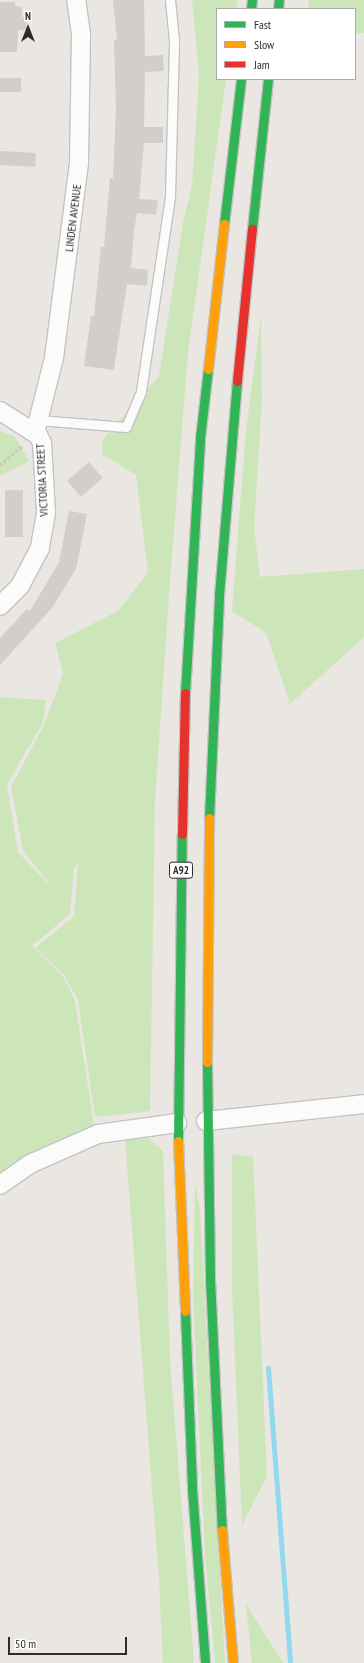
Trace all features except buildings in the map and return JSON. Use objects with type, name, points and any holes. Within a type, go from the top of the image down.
[{"type":"highway","name":"A92","points":[[205,1663],[192,1489],[177,1123],[184,708],[200,438],[241,80]]},
{"type":"highway","name":"A92","points":[[232,1663],[220,1511],[206,1121],[209,804],[219,595],[231,437],[268,80]]},
{"type":"street","name":"LINDEN AVENUE","points":[[32,432],[54,358],[79,162],[81,34],[76,0]]},
{"type":"street","name":"VICTORIA STREET","points":[[0,411],[32,432],[42,443],[46,513],[40,548],[20,586],[0,606]]},
{"type":"street","points":[[206,1121],[364,1104]]},
{"type":"street","points":[[0,1185],[30,1164],[98,1134],[177,1123]]},
{"type":"lane","points":[[32,432],[126,427],[141,391],[170,196],[174,40],[170,0]]},
{"type":"path","points":[[0,465],[32,432]]},
{"type":"green space","points":[[192,0],[238,0],[236,8],[216,8],[216,80],[226,80],[188,352],[155,800],[150,1111],[95,1117],[78,1000],[64,975],[35,948],[74,916],[78,864],[74,868],[70,914],[32,946],[64,978],[75,1001],[94,1126],[0,1177],[0,697],[46,700],[43,722],[7,785],[18,852],[53,889],[23,850],[11,787],[44,725],[63,674],[55,643],[118,611],[148,572],[136,475],[102,454],[103,439],[159,376],[183,223],[192,185],[199,74]]},
{"type":"green space","points":[[309,0],[364,0],[364,33],[356,33],[356,8],[308,8]]},
{"type":"green space","points":[[261,316],[262,400],[254,528],[260,577],[364,569],[364,637],[290,704],[266,633],[232,611],[246,430]]},
{"type":"green space","points":[[0,431],[15,437],[29,461],[0,476]]},
{"type":"green space","points":[[148,1138],[163,1151],[170,1360],[194,1663],[163,1663],[159,1579],[125,1140]]},
{"type":"green space","points":[[232,1154],[253,1157],[267,1476],[242,1525],[232,1287]]},
{"type":"green space","points":[[195,1183],[200,1209],[225,1663],[215,1663],[205,1554],[193,1298]]},
{"type":"green space","points":[[246,1604],[283,1663],[252,1663]]},
{"type":"waterway","points":[[268,1368],[290,1663]]},
{"type":"traffic: fast","points":[[251,8],[252,0]]},
{"type":"traffic: fast","points":[[278,8],[279,0]]},
{"type":"traffic: fast","points":[[224,224],[241,80]]},
{"type":"traffic: fast","points":[[252,229],[268,80]]},
{"type":"traffic: fast","points":[[185,693],[200,438],[208,369]]},
{"type":"traffic: fast","points":[[209,818],[219,595],[237,381]]},
{"type":"traffic: fast","points":[[178,1141],[182,834]]},
{"type":"traffic: fast","points":[[207,1062],[210,1279],[222,1530]]},
{"type":"traffic: fast","points":[[185,1311],[192,1489],[205,1663]]},
{"type":"traffic: slow","points":[[208,369],[224,224]]},
{"type":"traffic: slow","points":[[207,1062],[209,818]]},
{"type":"traffic: slow","points":[[178,1141],[185,1311]]},
{"type":"traffic: slow","points":[[222,1530],[233,1663]]},
{"type":"traffic: jam","points":[[237,381],[252,229]]},
{"type":"traffic: jam","points":[[182,834],[185,693]]}]
